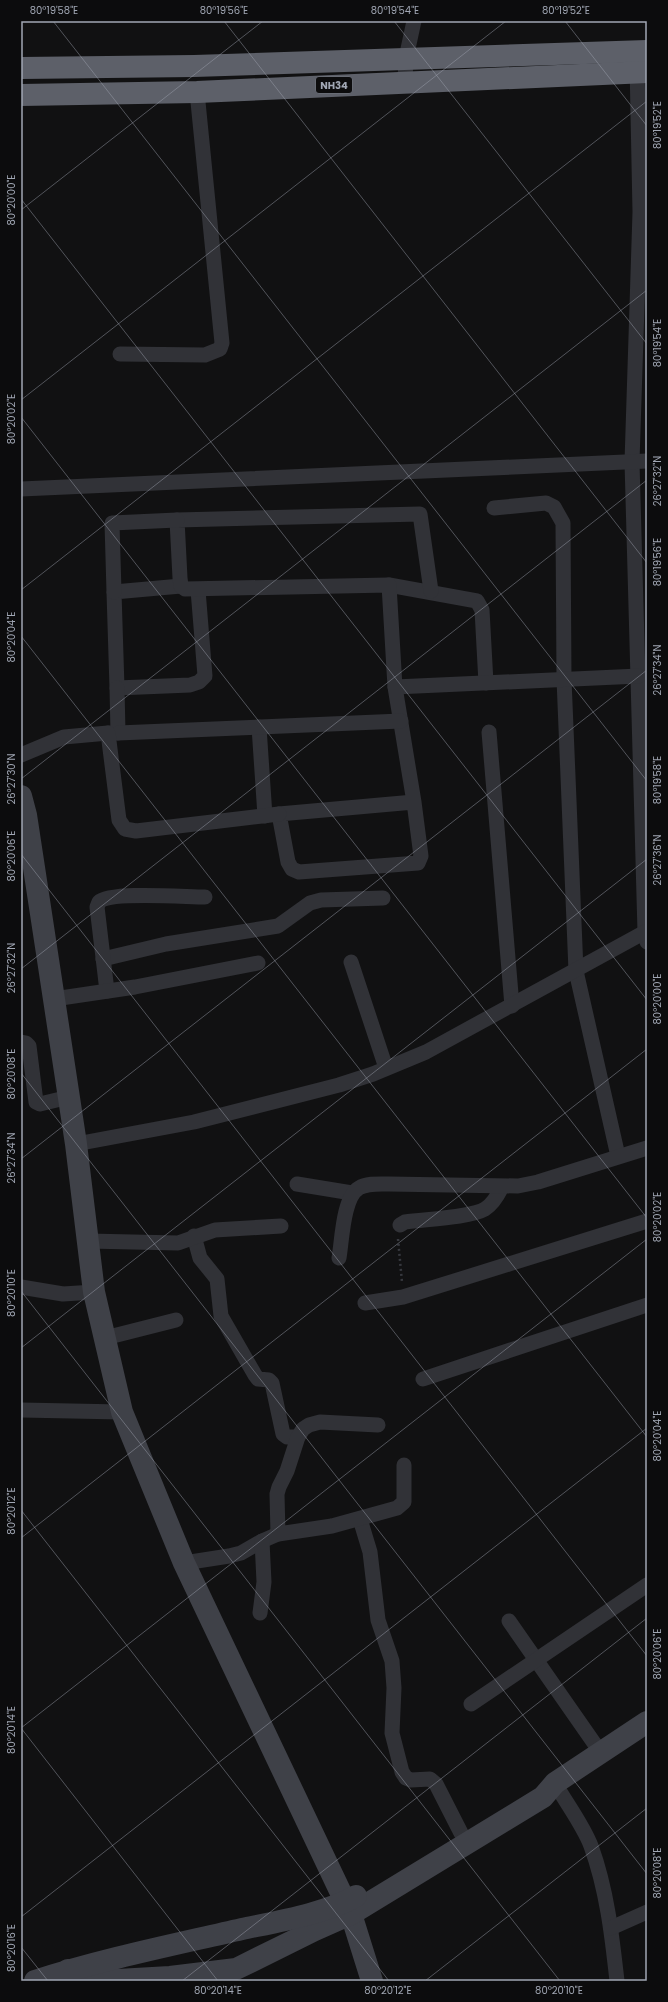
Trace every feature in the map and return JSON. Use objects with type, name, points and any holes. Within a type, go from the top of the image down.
[{"type":"highway","name":"NH34","points":[[21,68],[148,66],[406,58],[642,62]]},
{"type":"highway","name":"NH34","points":[[21,95],[196,92],[405,82],[642,62]]},
{"type":"highway","points":[[148,66],[148,92]]},
{"type":"highway","points":[[105,67],[106,93]]},
{"type":"main road","points":[[21,796],[26,815],[76,1144],[94,1292],[122,1412],[184,1563],[348,1909],[372,1981]]},
{"type":"main road","points":[[68,1970],[118,1980],[171,1979],[202,1974],[231,1975],[296,1940],[543,1797],[555,1783],[647,1722]]},
{"type":"main road","points":[[35,1981],[68,1970],[194,1940],[289,1919],[348,1909],[537,1784],[555,1783]]},
{"type":"main road","points":[[289,1919],[296,1940]]},
{"type":"main road","points":[[194,1940],[202,1974]]},
{"type":"street","points":[[405,82],[406,58],[414,21]]},
{"type":"street","points":[[76,1144],[194,1122],[339,1085],[386,1068],[426,1052],[512,1006],[576,971],[646,928],[644,758],[639,676],[643,213],[642,62]]},
{"type":"street","points":[[120,354],[205,355],[220,349],[222,343],[196,92]]},
{"type":"street","points":[[21,489],[640,462]]},
{"type":"street","points":[[494,508],[546,503],[554,507],[559,513],[562,523],[564,679],[576,971],[618,1156]]},
{"type":"street","points":[[414,802],[272,815],[136,831],[124,829],[119,820],[113,733],[117,688],[112,523],[420,514],[431,592]]},
{"type":"street","points":[[177,520],[181,586]]},
{"type":"street","points":[[114,592],[181,586],[185,589],[198,590],[389,585],[471,599],[480,604],[486,683]]},
{"type":"street","points":[[259,727],[272,815],[288,862],[292,869],[299,872],[418,863],[422,856],[402,721],[395,687],[389,585]]},
{"type":"street","points":[[117,688],[190,685],[199,682],[205,676],[198,590]]},
{"type":"street","points":[[395,687],[639,676]]},
{"type":"street","points":[[21,755],[64,737],[113,733],[402,721]]},
{"type":"street","points":[[489,732],[512,1006]]},
{"type":"street","points":[[107,991],[97,907],[101,899],[134,895],[205,897]]},
{"type":"street","points":[[103,959],[166,944],[278,926],[310,904],[321,900],[383,898]]},
{"type":"street","points":[[351,962],[386,1068]]},
{"type":"street","points":[[54,999],[107,991],[258,963]]},
{"type":"street","points":[[21,1042],[26,1043],[29,1046],[36,1102],[40,1104],[69,1097]]},
{"type":"street","points":[[339,1258],[349,1199],[352,1193],[359,1188],[370,1184],[502,1187],[538,1182],[647,1148]]},
{"type":"street","points":[[297,1184],[352,1193]]},
{"type":"street","points":[[400,1225],[405,1222],[474,1213],[486,1208],[495,1200],[502,1187]]},
{"type":"street","points":[[365,1302],[403,1297],[647,1221]]},
{"type":"street","points":[[88,1241],[178,1243],[194,1236],[215,1230],[281,1226]]},
{"type":"street","points":[[194,1236],[200,1258],[217,1279],[219,1286],[220,1309],[226,1325],[258,1379],[268,1380],[272,1383],[283,1434],[287,1437],[298,1437]]},
{"type":"street","points":[[21,1287],[63,1294],[94,1292]]},
{"type":"street","points":[[423,1379],[647,1305]]},
{"type":"street","points":[[105,1338],[176,1320]]},
{"type":"street","points":[[21,1410],[122,1412]]},
{"type":"street","points":[[278,1534],[277,1494],[287,1471],[298,1437],[309,1425],[320,1422],[378,1425]]},
{"type":"street","points":[[184,1563],[242,1553],[262,1541],[278,1534],[312,1530],[360,1519],[397,1508],[404,1502],[404,1465]]},
{"type":"street","points":[[360,1519],[370,1552],[378,1620],[392,1661],[394,1688],[392,1733],[402,1772],[406,1778],[411,1780],[430,1779],[436,1784],[461,1833]]},
{"type":"street","points":[[260,1613],[264,1582],[262,1541]]},
{"type":"street","points":[[471,1704],[647,1585]]},
{"type":"street","points":[[509,1621],[601,1753]]},
{"type":"street","points":[[555,1783],[591,1845],[601,1877],[611,1928],[617,1981]]},
{"type":"street","points":[[611,1928],[647,1912]]},
{"type":"path","points":[[400,1225],[398,1230],[403,1297]]}]
